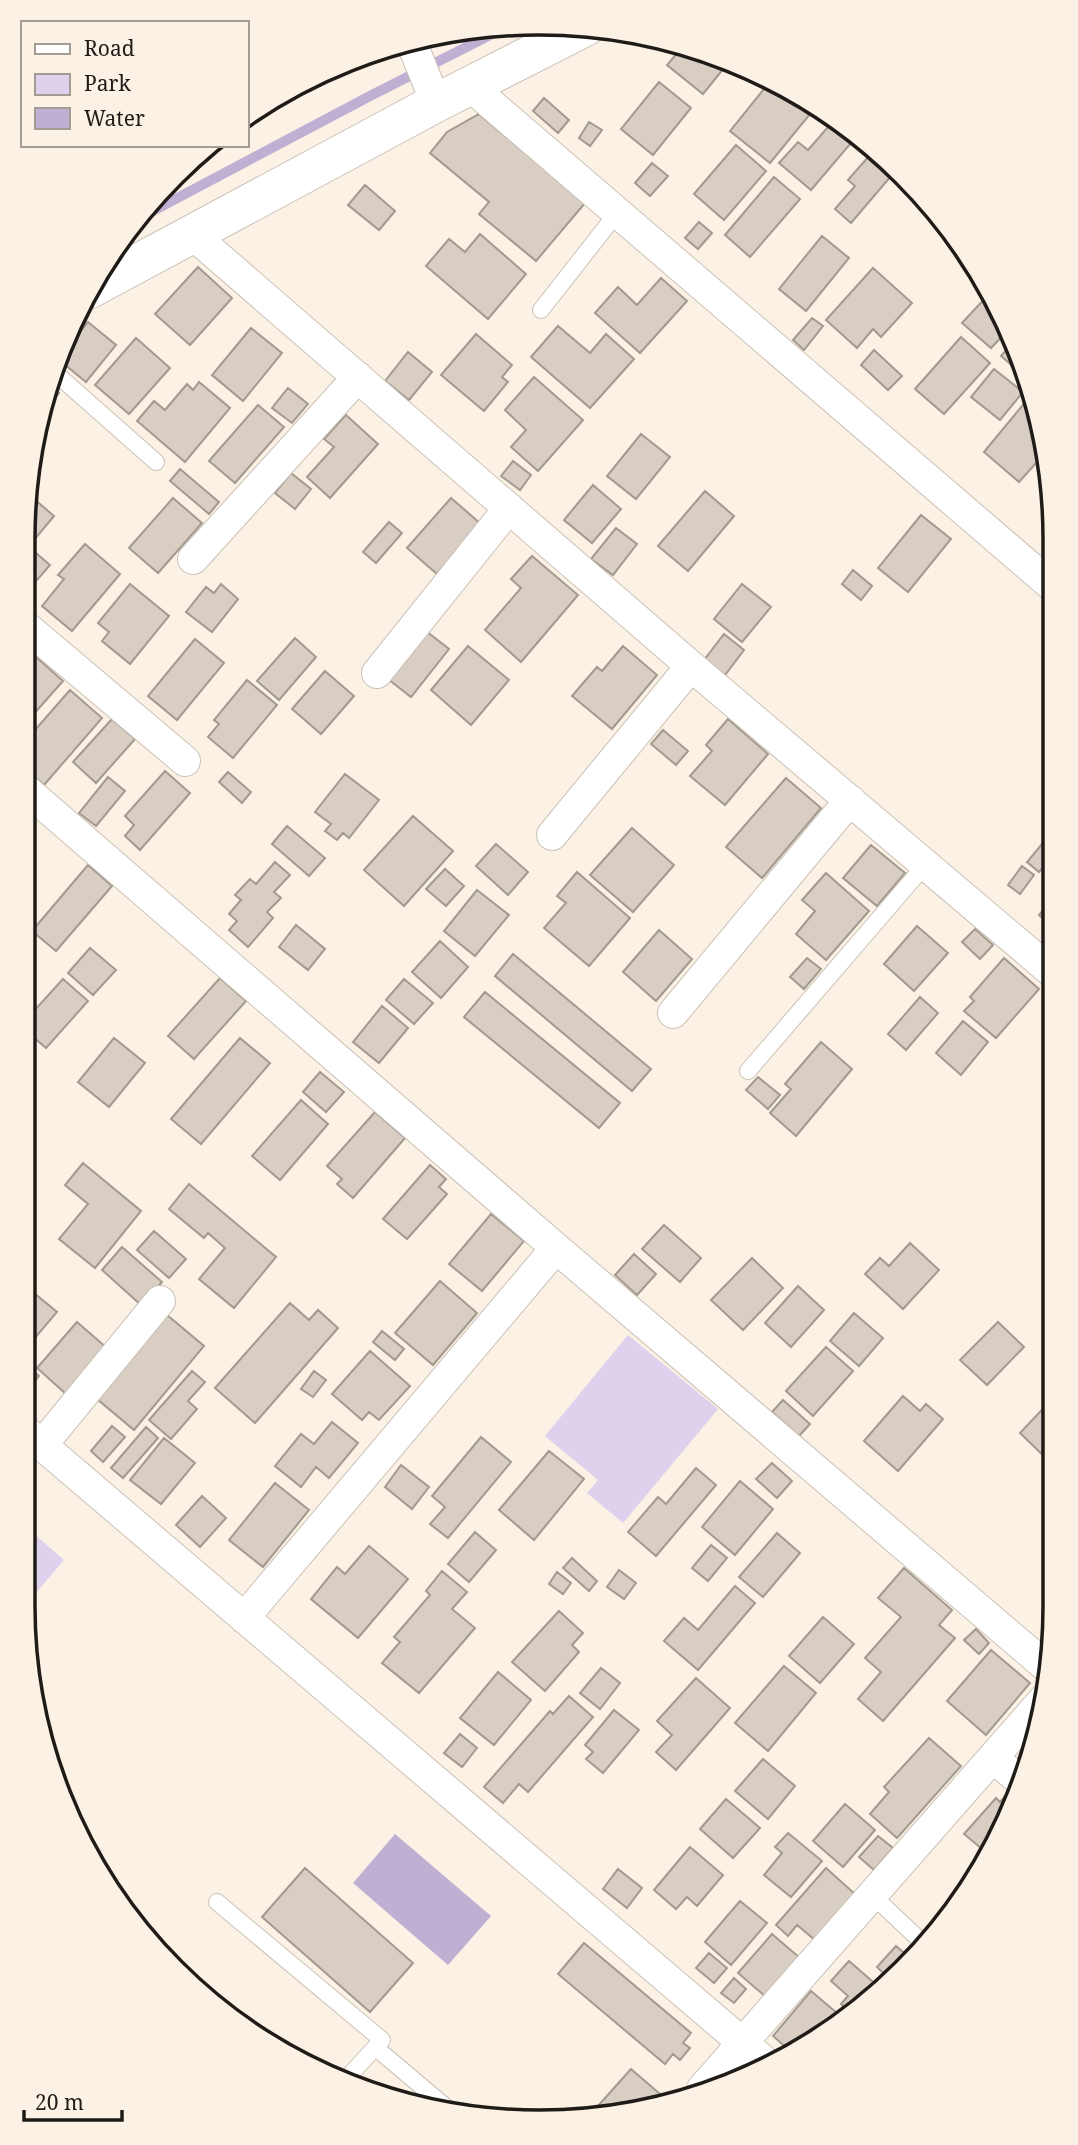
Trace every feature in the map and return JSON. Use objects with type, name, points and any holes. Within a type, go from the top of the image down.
[{"type":"street","points":[[470,86],[563,36]]},
{"type":"street","points":[[107,280],[193,235],[423,70],[470,86],[1043,578]]},
{"type":"street","points":[[193,235],[691,666],[1043,964]]},
{"type":"street","points":[[193,559],[358,377]]},
{"type":"street","points":[[377,673],[509,508]]},
{"type":"street","points":[[35,634],[185,761]]},
{"type":"street","points":[[552,835],[691,666]]},
{"type":"street","points":[[35,798],[556,1248],[1040,1660]]},
{"type":"street","points":[[673,1013],[850,800]]},
{"type":"street","points":[[244,1618],[556,1248]]},
{"type":"street","points":[[35,1434],[160,1301]]},
{"type":"street","points":[[35,1440],[761,2058]]},
{"type":"street","points":[[710,2080],[1031,1714]]},
{"type":"street","points":[[993,1758],[1014,1775]]},
{"type":"lane","points":[[541,310],[617,213]]},
{"type":"lane","points":[[62,379],[156,462]]},
{"type":"lane","points":[[748,1071],[926,864]]},
{"type":"lane","points":[[872,1895],[918,1938]]},
{"type":"lane","points":[[217,1902],[382,2040],[351,2074]]},
{"type":"lane","points":[[376,2048],[436,2099]]},
{"type":"green space","points":[[628,1335],[718,1409],[623,1523],[587,1493],[598,1480],[545,1436]]},
{"type":"green space","points":[[35,1535],[64,1560],[35,1594]]},
{"type":"water","points":[[395,1834],[491,1916],[448,1965],[353,1883]]},
{"type":"building","points":[[676,54],[723,70],[703,94],[667,65]]},
{"type":"building","points":[[659,82],[691,108],[653,155],[621,129]]},
{"type":"building","points":[[764,88],[810,114],[770,163],[730,131]]},
{"type":"building","points":[[544,98],[569,120],[558,133],[533,111]]},
{"type":"building","points":[[479,114],[585,203],[536,261],[479,214],[489,202],[430,153],[447,132]]},
{"type":"building","points":[[589,122],[602,130],[590,146],[579,138]]},
{"type":"building","points":[[828,127],[851,143],[811,190],[779,163],[798,142],[808,150]]},
{"type":"building","points":[[736,145],[766,171],[724,220],[694,194]]},
{"type":"building","points":[[868,157],[890,178],[851,223],[835,209],[855,186],[848,180]]},
{"type":"building","points":[[652,163],[668,176],[650,196],[635,183]]},
{"type":"building","points":[[774,177],[800,199],[750,257],[725,235]]},
{"type":"building","points":[[365,185],[395,211],[379,230],[348,205]]},
{"type":"building","points":[[699,222],[712,233],[698,249],[685,238]]},
{"type":"building","points":[[480,234],[526,274],[488,319],[426,266],[449,239],[465,252]]},
{"type":"building","points":[[822,236],[849,258],[806,311],[779,289]]},
{"type":"building","points":[[198,267],[232,298],[190,345],[155,314]]},
{"type":"building","points":[[873,268],[912,303],[881,337],[873,329],[857,348],[826,320]]},
{"type":"building","points":[[661,278],[687,301],[640,353],[595,313],[618,287],[637,305]]},
{"type":"building","points":[[983,301],[1001,337],[991,348],[962,323]]},
{"type":"building","points":[[812,318],[823,326],[804,350],[793,340]]},
{"type":"building","points":[[88,322],[116,345],[86,382],[66,366],[79,333]]},
{"type":"building","points":[[558,326],[590,353],[606,334],[634,359],[590,408],[531,357]]},
{"type":"building","points":[[251,328],[282,353],[243,401],[212,375]]},
{"type":"building","points":[[476,334],[512,365],[502,377],[508,382],[484,411],[441,375]]},
{"type":"building","points":[[961,337],[990,363],[944,414],[915,389]]},
{"type":"building","points":[[136,338],[170,368],[129,414],[95,385]]},
{"type":"building","points":[[874,350],[902,376],[888,390],[861,365]]},
{"type":"building","points":[[1006,350],[1012,366],[1001,356]]},
{"type":"building","points":[[408,352],[432,372],[409,400],[385,381]]},
{"type":"building","points":[[994,369],[1020,390],[1021,394],[1000,420],[971,397]]},
{"type":"building","points":[[534,377],[583,420],[538,471],[511,447],[526,430],[505,410]]},
{"type":"building","points":[[199,382],[230,408],[185,462],[137,421],[154,401],[165,410],[187,384],[193,390]]},
{"type":"building","points":[[288,388],[308,404],[292,423],[272,408]]},
{"type":"building","points":[[1024,403],[1037,462],[1019,482],[984,452]]},
{"type":"building","points":[[258,405],[284,427],[235,483],[209,461]]},
{"type":"building","points":[[346,415],[378,444],[330,498],[307,477],[334,447],[324,439]]},
{"type":"building","points":[[641,434],[670,457],[636,499],[607,476]]},
{"type":"building","points":[[513,461],[531,475],[520,490],[501,476]]},
{"type":"building","points":[[180,469],[219,502],[209,514],[170,481]]},
{"type":"building","points":[[291,473],[311,489],[295,509],[275,493]]},
{"type":"building","points":[[593,485],[621,509],[592,543],[564,520]]},
{"type":"building","points":[[705,491],[734,516],[688,571],[658,546]]},
{"type":"building","points":[[173,498],[202,523],[158,573],[129,548]]},
{"type":"building","points":[[451,498],[481,524],[437,574],[407,548]]},
{"type":"building","points":[[36,501],[54,516],[35,539]]},
{"type":"building","points":[[921,515],[951,539],[908,592],[878,568]]},
{"type":"building","points":[[389,522],[402,533],[376,563],[363,552]]},
{"type":"building","points":[[616,528],[637,544],[613,575],[591,559]]},
{"type":"building","points":[[85,544],[120,574],[72,631],[42,606],[64,579],[58,575]]},
{"type":"building","points":[[35,554],[50,565],[35,582]]},
{"type":"building","points":[[532,556],[578,595],[521,662],[485,630],[521,588],[511,579]]},
{"type":"building","points":[[853,570],[872,586],[861,600],[842,584]]},
{"type":"building","points":[[130,584],[169,616],[130,664],[102,641],[109,632],[98,623]]},
{"type":"building","points":[[221,584],[238,599],[212,632],[186,612],[206,587],[214,593]]},
{"type":"building","points":[[742,584],[771,607],[742,642],[714,619]]},
{"type":"building","points":[[426,631],[449,649],[411,697],[388,679]]},
{"type":"building","points":[[724,634],[744,650],[725,675],[704,660]]},
{"type":"building","points":[[295,638],[316,657],[279,700],[257,681]]},
{"type":"building","points":[[195,639],[224,663],[177,720],[148,696]]},
{"type":"building","points":[[468,646],[509,680],[471,725],[431,690]]},
{"type":"building","points":[[623,646],[657,675],[612,729],[572,696],[597,667],[602,671]]},
{"type":"building","points":[[35,658],[63,681],[35,713]]},
{"type":"building","points":[[325,671],[354,696],[321,734],[292,709]]},
{"type":"building","points":[[247,680],[277,705],[233,758],[208,737],[219,724],[214,720]]},
{"type":"building","points":[[70,690],[102,718],[44,785],[35,777],[35,730]]},
{"type":"building","points":[[112,719],[135,739],[96,783],[73,762]]},
{"type":"building","points":[[728,719],[768,754],[725,805],[690,776],[712,751],[706,745]]},
{"type":"building","points":[[663,730],[688,751],[676,765],[651,744]]},
{"type":"building","points":[[165,771],[190,793],[140,850],[125,836],[134,825],[125,816]]},
{"type":"building","points":[[228,772],[251,792],[242,803],[219,782]]},
{"type":"building","points":[[345,774],[379,800],[349,838],[343,833],[337,840],[325,831],[331,824],[315,812]]},
{"type":"building","points":[[108,777],[125,791],[96,826],[79,813]]},
{"type":"building","points":[[786,778],[821,808],[762,878],[726,847]]},
{"type":"building","points":[[413,816],[453,851],[404,906],[364,870]]},
{"type":"building","points":[[287,826],[325,858],[309,876],[272,844]]},
{"type":"building","points":[[632,828],[674,865],[633,912],[590,875]]},
{"type":"building","points":[[1043,843],[1043,867],[1039,872],[1027,862]]},
{"type":"building","points":[[496,844],[528,872],[508,895],[476,866]]},
{"type":"building","points":[[871,845],[905,873],[877,906],[843,878]]},
{"type":"building","points":[[275,862],[290,875],[274,892],[281,898],[267,912],[273,918],[248,947],[229,930],[237,921],[229,914],[241,900],[235,895],[250,879],[256,884]]},
{"type":"building","points":[[88,865],[112,886],[56,951],[35,934],[35,927]]},
{"type":"building","points":[[1022,866],[1034,875],[1020,894],[1008,885]]},
{"type":"building","points":[[445,869],[464,886],[446,906],[426,889]]},
{"type":"building","points":[[577,872],[630,918],[589,966],[544,928],[566,903],[557,896]]},
{"type":"building","points":[[826,873],[869,911],[826,960],[796,934],[815,911],[802,900]]},
{"type":"building","points":[[477,890],[509,915],[475,956],[444,931]]},
{"type":"building","points":[[296,925],[325,949],[308,970],[279,947]]},
{"type":"building","points":[[917,926],[948,953],[914,991],[884,964]]},
{"type":"building","points":[[975,929],[993,945],[980,959],[962,942]]},
{"type":"building","points":[[659,930],[692,959],[656,1001],[623,972]]},
{"type":"building","points":[[440,941],[468,967],[441,998],[412,972]]},
{"type":"building","points":[[90,948],[116,970],[93,995],[68,973]]},
{"type":"building","points":[[513,954],[651,1069],[632,1091],[495,976]]},
{"type":"building","points":[[807,958],[821,969],[804,989],[790,977]]},
{"type":"building","points":[[1004,958],[1039,989],[996,1038],[964,1011],[974,1001],[970,997]]},
{"type":"building","points":[[220,978],[246,1001],[194,1059],[168,1036]]},
{"type":"building","points":[[63,979],[88,1001],[46,1048],[35,1038],[35,1010]]},
{"type":"building","points":[[404,979],[433,1003],[414,1024],[386,1000]]},
{"type":"building","points":[[485,992],[620,1103],[599,1128],[464,1017]]},
{"type":"building","points":[[920,997],[938,1013],[906,1050],[888,1034]]},
{"type":"building","points":[[382,1006],[408,1028],[379,1063],[353,1042]]},
{"type":"building","points":[[963,1021],[988,1042],[961,1075],[936,1053]]},
{"type":"building","points":[[114,1038],[145,1063],[109,1107],[78,1082]]},
{"type":"building","points":[[240,1038],[270,1063],[201,1144],[171,1119]]},
{"type":"building","points":[[821,1042],[852,1069],[796,1136],[770,1113],[791,1089],[785,1084]]},
{"type":"building","points":[[320,1072],[344,1092],[326,1112],[303,1092]]},
{"type":"building","points":[[758,1077],[780,1095],[768,1109],[746,1090]]},
{"type":"building","points":[[301,1100],[328,1124],[280,1180],[252,1156]]},
{"type":"building","points":[[375,1112],[405,1138],[353,1198],[337,1184],[342,1179],[327,1166]]},
{"type":"building","points":[[83,1163],[141,1211],[95,1268],[59,1239],[88,1204],[65,1185]]},
{"type":"building","points":[[430,1165],[446,1179],[439,1187],[447,1194],[407,1239],[383,1219]]},
{"type":"building","points":[[189,1184],[276,1257],[234,1308],[199,1279],[225,1248],[208,1233],[204,1238],[169,1209]]},
{"type":"building","points":[[491,1214],[524,1241],[482,1291],[449,1264]]},
{"type":"building","points":[[664,1225],[701,1258],[680,1282],[642,1249]]},
{"type":"building","points":[[154,1231],[186,1259],[169,1278],[137,1250]]},
{"type":"building","points":[[910,1243],[939,1270],[903,1309],[865,1274],[880,1258],[889,1266]]},
{"type":"building","points":[[122,1247],[162,1282],[141,1305],[102,1270]]},
{"type":"building","points":[[634,1254],[656,1274],[637,1295],[615,1275]]},
{"type":"building","points":[[752,1258],[783,1288],[743,1330],[711,1300]]},
{"type":"building","points":[[440,1281],[477,1313],[433,1365],[395,1333]]},
{"type":"building","points":[[798,1286],[824,1310],[791,1347],[765,1323]]},
{"type":"building","points":[[35,1294],[57,1312],[35,1338]]},
{"type":"building","points":[[290,1303],[309,1320],[318,1310],[338,1328],[255,1423],[215,1388]]},
{"type":"building","points":[[854,1313],[883,1338],[859,1366],[830,1341]]},
{"type":"building","points":[[167,1315],[204,1346],[134,1430],[97,1399]]},
{"type":"building","points":[[77,1322],[107,1348],[66,1394],[37,1368]]},
{"type":"building","points":[[998,1322],[1024,1347],[987,1385],[960,1360]]},
{"type":"building","points":[[382,1331],[404,1349],[395,1360],[373,1342]]},
{"type":"building","points":[[826,1347],[853,1371],[813,1416],[786,1391]]},
{"type":"building","points":[[370,1351],[410,1386],[379,1420],[369,1412],[362,1420],[332,1394]]},
{"type":"building","points":[[192,1371],[205,1382],[188,1401],[197,1409],[171,1439],[149,1420]]},
{"type":"building","points":[[314,1371],[326,1380],[313,1397],[301,1389]]},
{"type":"building","points":[[903,1396],[920,1411],[926,1404],[943,1419],[898,1471],[864,1441]]},
{"type":"building","points":[[783,1400],[810,1424],[799,1436],[772,1412]]},
{"type":"building","points":[[1043,1409],[1043,1455],[1020,1433]]},
{"type":"building","points":[[332,1422],[358,1443],[329,1478],[316,1467],[301,1487],[275,1466],[301,1434],[314,1444]]},
{"type":"building","points":[[112,1426],[125,1437],[103,1462],[91,1451]]},
{"type":"building","points":[[146,1427],[158,1438],[123,1478],[111,1468]]},
{"type":"building","points":[[481,1437],[511,1462],[448,1538],[430,1524],[445,1507],[432,1496]]},
{"type":"building","points":[[164,1438],[195,1463],[161,1504],[130,1480]]},
{"type":"building","points":[[549,1451],[584,1479],[534,1540],[499,1510]]},
{"type":"building","points":[[772,1463],[792,1481],[777,1498],[756,1479]]},
{"type":"building","points":[[401,1465],[429,1487],[412,1509],[385,1487]]},
{"type":"building","points":[[696,1468],[716,1485],[656,1556],[628,1532],[658,1497],[666,1504]]},
{"type":"building","points":[[740,1481],[773,1509],[735,1555],[702,1527]]},
{"type":"building","points":[[275,1483],[309,1510],[263,1567],[229,1540]]},
{"type":"building","points":[[202,1496],[226,1518],[200,1547],[176,1525]]},
{"type":"building","points":[[475,1532],[496,1550],[469,1582],[448,1564]]},
{"type":"building","points":[[777,1533],[800,1553],[763,1597],[739,1577]]},
{"type":"building","points":[[711,1545],[727,1558],[708,1581],[692,1568]]},
{"type":"building","points":[[369,1546],[408,1579],[358,1638],[311,1599],[337,1567],[345,1574]]},
{"type":"building","points":[[572,1558],[597,1581],[589,1591],[563,1568]]},
{"type":"building","points":[[904,1568],[952,1610],[939,1625],[955,1638],[883,1721],[858,1699],[881,1672],[865,1658],[901,1617],[878,1598]]},
{"type":"building","points":[[619,1570],[636,1583],[624,1599],[607,1587]]},
{"type":"building","points":[[442,1571],[467,1592],[452,1609],[475,1628],[419,1693],[382,1663],[400,1642],[394,1637],[430,1595],[426,1591]]},
{"type":"building","points":[[557,1572],[571,1583],[563,1594],[549,1584]]},
{"type":"building","points":[[735,1586],[755,1603],[698,1670],[664,1641],[684,1618],[698,1630]]},
{"type":"building","points":[[559,1611],[583,1633],[572,1645],[579,1652],[545,1691],[512,1662]]},
{"type":"building","points":[[823,1617],[854,1644],[820,1683],[789,1656]]},
{"type":"building","points":[[976,1629],[989,1643],[979,1654],[964,1640]]},
{"type":"building","points":[[991,1650],[1030,1683],[986,1735],[947,1701]]},
{"type":"building","points":[[784,1666],[816,1693],[768,1751],[735,1723]]},
{"type":"building","points":[[601,1668],[620,1683],[600,1709],[580,1693]]},
{"type":"building","points":[[498,1672],[531,1700],[494,1745],[460,1718]]},
{"type":"building","points":[[696,1678],[730,1708],[676,1770],[656,1752],[672,1735],[657,1721]]},
{"type":"building","points":[[569,1696],[593,1717],[528,1792],[519,1784],[503,1803],[484,1787],[550,1711],[553,1714]]},
{"type":"building","points":[[614,1710],[639,1730],[603,1773],[586,1759],[593,1752],[585,1745]]},
{"type":"building","points":[[460,1734],[477,1748],[462,1767],[444,1753]]},
{"type":"building","points":[[929,1738],[961,1766],[897,1838],[870,1814],[889,1792],[884,1787]]},
{"type":"building","points":[[763,1759],[795,1786],[768,1819],[735,1791]]},
{"type":"building","points":[[1007,1794],[981,1848],[964,1834],[996,1798],[1000,1802]]},
{"type":"building","points":[[726,1799],[760,1828],[733,1858],[700,1829]]},
{"type":"building","points":[[845,1804],[875,1830],[843,1867],[813,1841]]},
{"type":"building","points":[[788,1833],[822,1861],[791,1897],[764,1875],[782,1853],[775,1847]]},
{"type":"building","points":[[878,1836],[893,1848],[874,1870],[859,1857]]},
{"type":"building","points":[[690,1847],[723,1875],[697,1906],[687,1897],[676,1909],[654,1890]]},
{"type":"building","points":[[305,1868],[413,1963],[370,2012],[262,1917]]},
{"type":"building","points":[[826,1868],[855,1894],[815,1940],[797,1925],[788,1936],[776,1925]]},
{"type":"building","points":[[618,1869],[642,1888],[627,1908],[603,1889]]},
{"type":"building","points":[[740,1901],[767,1923],[731,1965],[705,1942]]},
{"type":"building","points":[[772,1934],[800,1958],[766,1997],[738,1973]]},
{"type":"building","points":[[584,1943],[691,2033],[683,2043],[690,2048],[680,2060],[673,2054],[665,2064],[558,1974]]},
{"type":"building","points":[[896,1946],[904,1953],[883,1973],[877,1967]]},
{"type":"building","points":[[709,1953],[727,1968],[714,1983],[696,1968]]},
{"type":"building","points":[[849,1961],[874,1982],[844,2007],[841,2004],[848,1996],[831,1981]]},
{"type":"building","points":[[734,1978],[746,1989],[734,2003],[721,1993]]},
{"type":"building","points":[[811,1991],[837,2013],[784,2046],[773,2036]]},
{"type":"building","points":[[631,2069],[661,2095],[605,2106],[597,2107]]},
{"type":"waterway","points":[[160,207],[484,38]]}]
